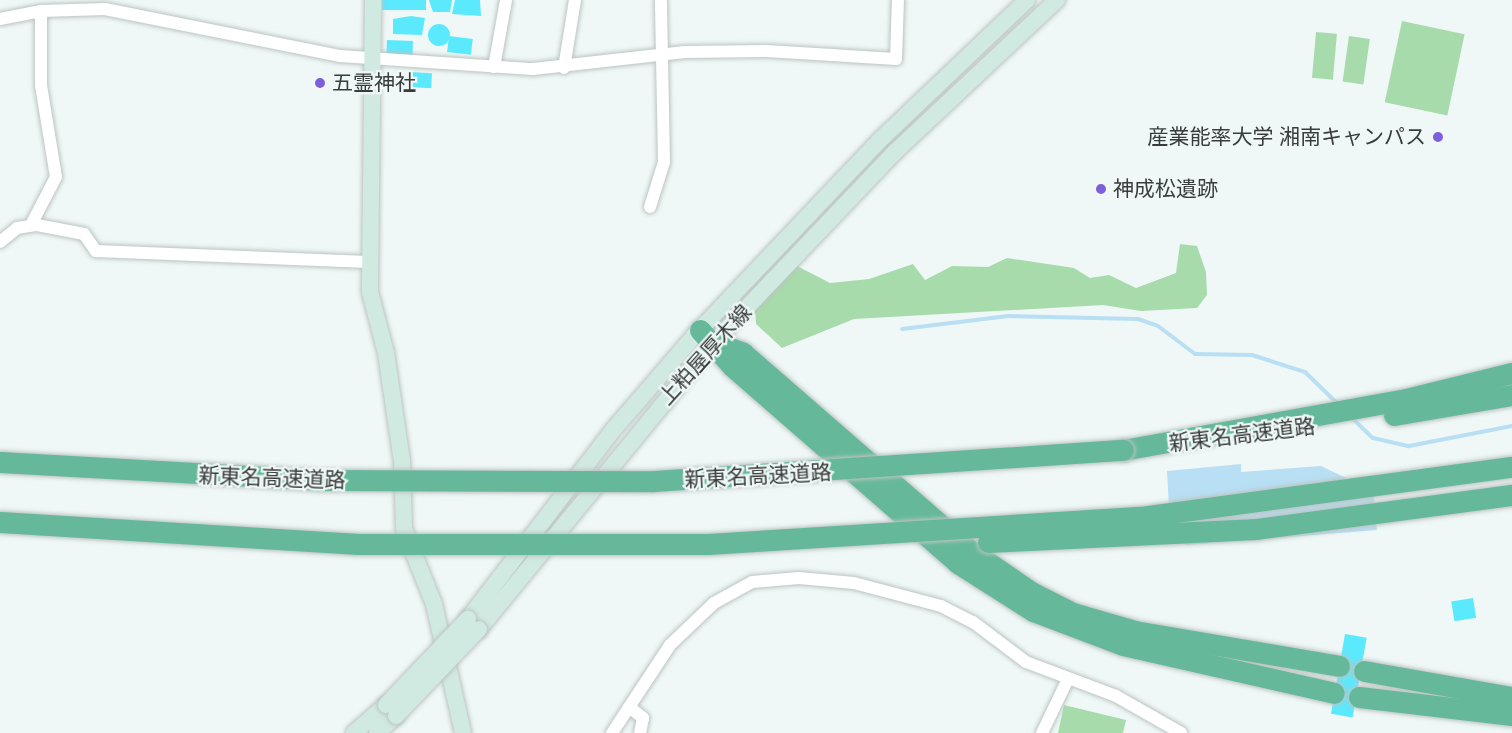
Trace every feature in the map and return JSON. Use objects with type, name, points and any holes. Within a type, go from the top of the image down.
[{"type":"highway","points":[[707,336],[738,360],[918,517],[981,581],[1064,625],[1123,645],[1334,693]]},
{"type":"highway","points":[[1123,450],[1402,400],[1512,373]]},
{"type":"highway","name":"新東名高速道路","points":[[0,462],[319,480],[654,481],[1123,450],[1285,431],[1512,395]]},
{"type":"highway","points":[[708,544],[1140,517],[1512,467]]},
{"type":"highway","points":[[0,522],[358,544],[708,544],[1185,535],[1512,495]]},
{"type":"highway","points":[[918,517],[994,567],[1073,613],[1135,631],[1339,666]]},
{"type":"highway","points":[[1364,671],[1512,696]]},
{"type":"highway","points":[[1359,697],[1512,715]]},
{"type":"main road","points":[[373,0],[374,58],[368,262],[372,307],[386,353],[402,460],[404,529],[434,604],[464,733]]},
{"type":"main road","name":"上粕屋厚木線","points":[[707,336],[880,140],[1027,0]]},
{"type":"main road","name":"上粕屋厚木線","points":[[377,733],[391,710],[474,624],[614,429],[896,151],[1057,0]]},
{"type":"main road","name":"上粕屋厚木線","points":[[354,733],[391,710]]},
{"type":"street","points":[[494,67],[506,0]]},
{"type":"street","points":[[564,68],[575,0]]},
{"type":"street","points":[[650,207],[664,162],[661,0]]},
{"type":"street","points":[[0,19],[41,11],[105,4],[374,58],[494,67],[564,68],[663,54],[766,51],[896,59],[898,0]]},
{"type":"street","points":[[31,225],[56,177],[41,85],[41,11]]},
{"type":"street","points":[[0,242],[16,228],[31,225],[84,234],[96,251],[368,262]]},
{"type":"street","points":[[612,733],[670,645],[714,603],[733,589],[777,579],[854,583],[923,599],[967,618],[1026,662],[1116,696],[1181,733]]},
{"type":"street","points":[[1042,733],[1068,679]]},
{"type":"street","points":[[629,707],[643,718],[639,733]]},
{"type":"green space","points":[[1402,21],[1465,34],[1447,115],[1385,102]]},
{"type":"green space","points":[[1316,32],[1337,34],[1333,80],[1312,78]]},
{"type":"green space","points":[[1349,36],[1370,39],[1363,84],[1343,82]]},
{"type":"green space","points":[[1180,244],[1197,246],[1206,272],[1207,295],[1197,308],[1141,311],[1103,305],[854,319],[782,348],[756,324],[755,309],[797,266],[830,283],[869,279],[913,264],[925,280],[952,266],[988,267],[1007,258],[1074,268],[1090,278],[1109,275],[1136,288],[1176,273]]},
{"type":"green space","points":[[1064,705],[1126,720],[1123,733],[1058,733]]},
{"type":"water","points":[[1241,464],[1241,472],[1321,466],[1373,491],[1377,530],[1186,545],[1170,526],[1167,471]]},
{"type":"building","points":[[382,0],[426,0],[426,10],[382,10]]},
{"type":"building","points":[[429,0],[452,0],[450,12],[433,12]]},
{"type":"building","points":[[455,0],[480,0],[481,16],[452,14]]},
{"type":"building","points":[[411,16],[425,18],[422,35],[393,34],[393,19]]},
{"type":"building","points":[[439,24],[447,27],[450,35],[447,43],[439,46],[431,43],[428,35],[431,27]]},
{"type":"building","points":[[449,36],[473,39],[471,55],[447,52]]},
{"type":"building","points":[[387,40],[413,41],[412,55],[387,54]]},
{"type":"building","points":[[410,72],[432,73],[431,88],[409,87]]},
{"type":"building","points":[[1473,598],[1476,618],[1454,621],[1451,601]]},
{"type":"building","points":[[1345,634],[1367,638],[1353,718],[1331,714]]},
{"type":"waterway","points":[[902,329],[1008,316],[1138,319],[1158,326],[1195,354],[1252,355],[1305,372],[1337,403]]},
{"type":"waterway","points":[[1351,417],[1373,438],[1409,446],[1512,426]]},
{"type":"place","name":"五霊神社","points":[[320,83]]},
{"type":"place","name":"産業能率大学 湘南キャンパス","points":[[1438,137]]},
{"type":"place","name":"神成松遺跡","points":[[1101,189]]}]
